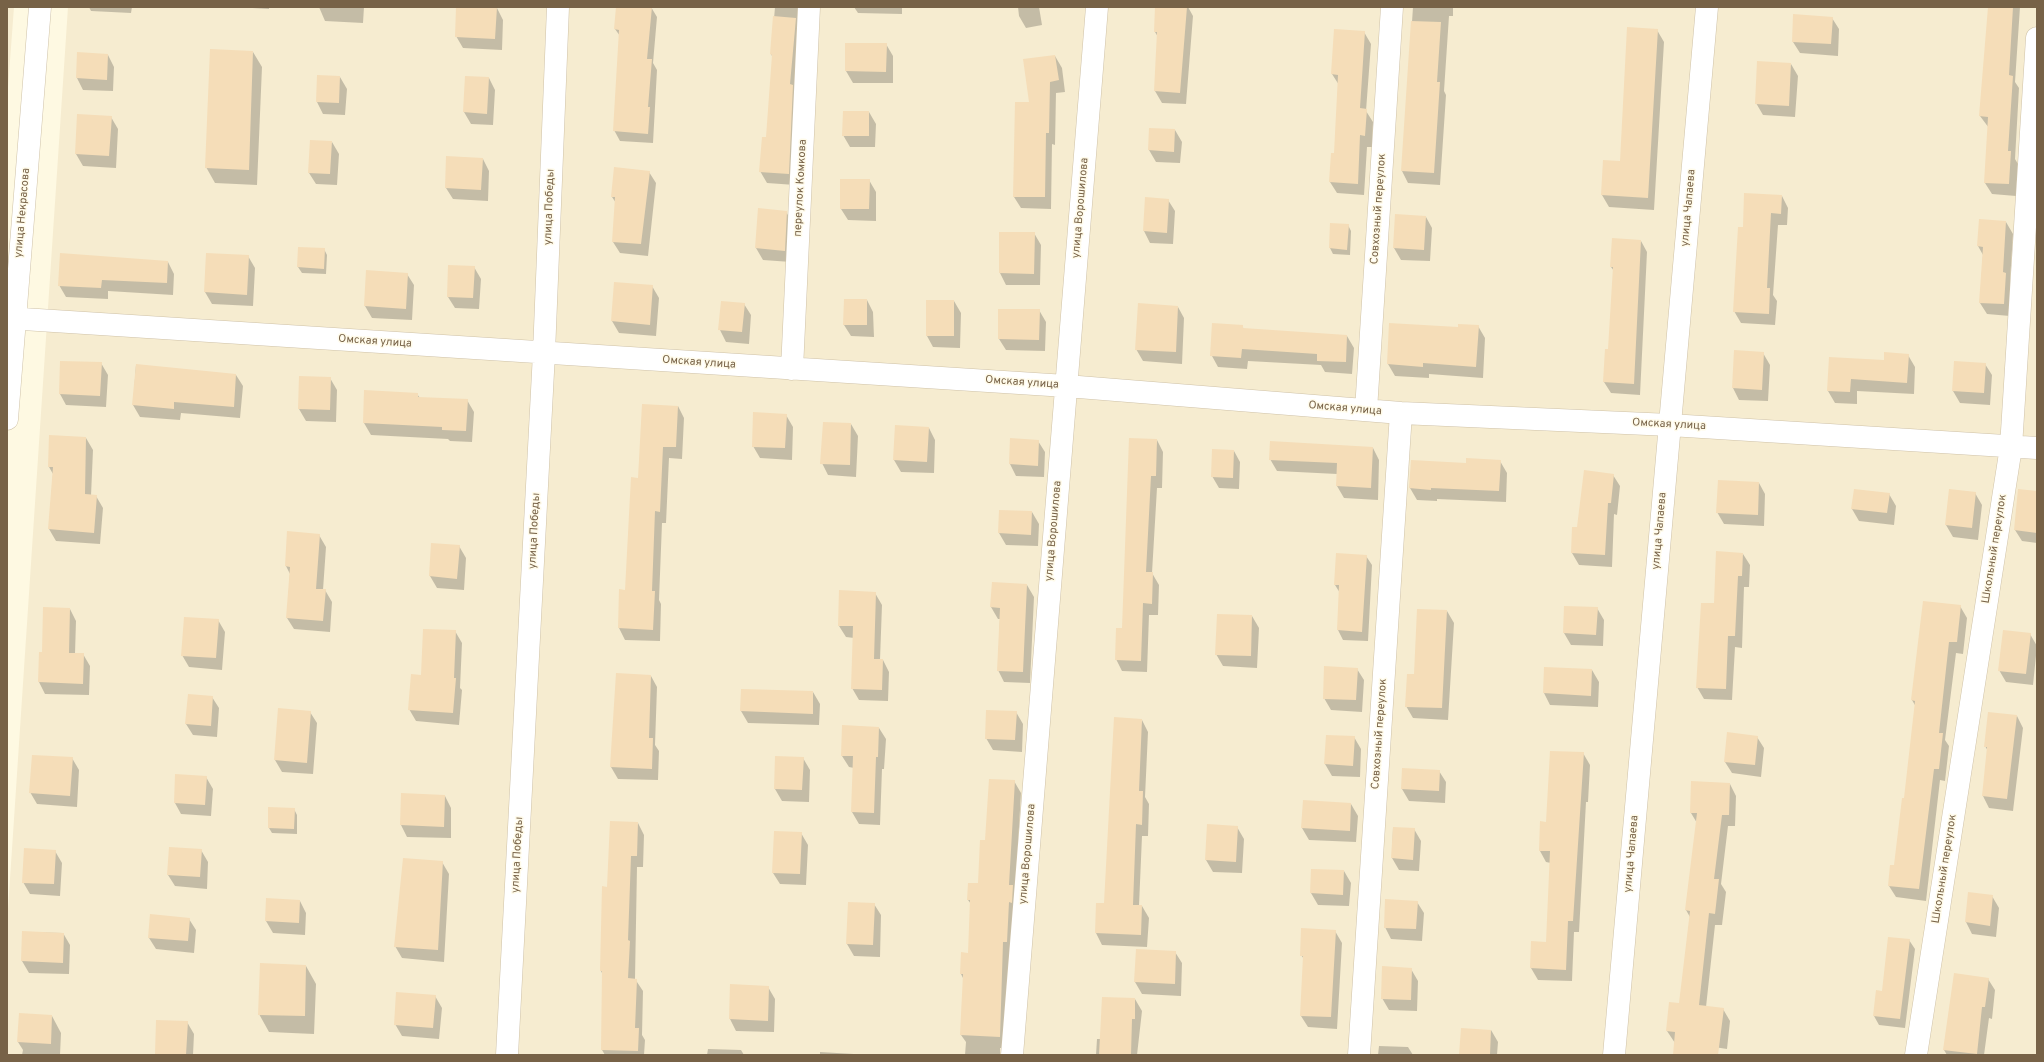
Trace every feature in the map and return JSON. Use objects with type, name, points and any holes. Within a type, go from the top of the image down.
[{"type":"street","name":"улица Некрасова","points":[[7,419],[11,318],[40,7]]},
{"type":"street","name":"улица Победы","points":[[507,1055],[544,353],[558,7]]},
{"type":"street","name":"переулок Комкова","points":[[792,369],[809,7]]},
{"type":"street","name":"улица Ворошилова","points":[[1012,1055],[1097,7]]},
{"type":"street","name":"Совхозный переулок","points":[[1366,410],[1392,7]]},
{"type":"street","name":"улица Чапаева","points":[[1614,1055],[1707,7]]},
{"type":"street","name":"Школьный переулок","points":[[1916,1055],[2011,447],[2037,38]]},
{"type":"street","name":"Омская улица","points":[[11,318],[1066,386],[1401,413],[1670,425],[2037,448]]},
{"type":"street","name":"Совхозный переулок","points":[[1359,1055],[1401,413]]},
{"type":"shaded area","points":[[7,7],[14,7],[7,101]]},
{"type":"shaded area","points":[[68,7],[2037,7],[2037,1055],[7,1054],[7,924]]},
{"type":"building","points":[[456,7],[497,7],[495,39],[455,37]]},
{"type":"building","points":[[616,7],[652,7],[647,59],[652,59],[648,107],[650,107],[648,134],[613,131],[619,30],[614,29]]},
{"type":"building","points":[[1155,7],[1187,7],[1180,93],[1154,91],[1157,32],[1154,32]]},
{"type":"building","points":[[1988,7],[2013,7],[2009,75],[2013,76],[2008,151],[2011,151],[2009,184],[1984,183],[1988,117],[1979,116]]},
{"type":"building","points":[[1793,14],[1833,17],[1831,44],[1792,42]]},
{"type":"building","points":[[773,16],[796,18],[790,84],[793,85],[789,174],[759,172],[762,137],[766,137],[772,55],[770,54]]},
{"type":"building","points":[[1411,21],[1441,22],[1437,82],[1440,82],[1434,173],[1401,171]]},
{"type":"building","points":[[1627,27],[1658,29],[1648,198],[1601,195],[1603,160],[1620,161]]},
{"type":"building","points":[[1334,29],[1365,31],[1360,108],[1367,109],[1365,136],[1360,135],[1358,184],[1329,182],[1331,153],[1334,153],[1338,75],[1331,74]]},
{"type":"building","points":[[845,43],[887,43],[886,72],[845,71]]},
{"type":"building","points":[[210,49],[253,51],[249,170],[205,168]]},
{"type":"building","points":[[77,52],[108,54],[107,80],[76,78]]},
{"type":"building","points":[[1055,55],[1059,80],[1050,82],[1049,133],[1046,133],[1045,197],[1013,197],[1015,102],[1029,102],[1023,59]]},
{"type":"building","points":[[1757,61],[1791,63],[1789,106],[1755,104]]},
{"type":"building","points":[[317,75],[340,76],[339,103],[316,102]]},
{"type":"building","points":[[465,76],[489,77],[487,114],[463,112]]},
{"type":"building","points":[[843,111],[869,111],[869,136],[842,136]]},
{"type":"building","points":[[77,114],[112,116],[109,156],[75,154]]},
{"type":"building","points":[[1149,128],[1175,129],[1174,152],[1148,150]]},
{"type":"building","points":[[310,140],[332,141],[330,174],[308,173]]},
{"type":"building","points":[[446,156],[483,158],[481,190],[445,188]]},
{"type":"building","points":[[614,167],[650,171],[641,244],[612,242],[615,197],[611,197]]},
{"type":"building","points":[[840,179],[870,179],[869,209],[840,209]]},
{"type":"building","points":[[1744,193],[1782,195],[1781,214],[1771,213],[1767,288],[1770,288],[1769,314],[1733,312],[1738,227],[1743,227]]},
{"type":"building","points":[[1145,197],[1169,199],[1167,233],[1143,231]]},
{"type":"building","points":[[758,208],[787,211],[785,251],[755,248]]},
{"type":"building","points":[[1395,214],[1426,216],[1424,250],[1393,248]]},
{"type":"building","points":[[1979,219],[2006,221],[2003,272],[2006,273],[2004,304],[1979,303],[1983,247],[1977,246]]},
{"type":"building","points":[[1330,223],[1349,224],[1347,250],[1329,248]]},
{"type":"building","points":[[999,232],[1035,232],[1034,274],[999,273]]},
{"type":"building","points":[[1612,238],[1641,240],[1634,384],[1603,382],[1605,349],[1608,349],[1613,267],[1610,267]]},
{"type":"building","points":[[298,247],[325,248],[324,269],[297,267]]},
{"type":"building","points":[[60,253],[168,261],[167,283],[102,280],[101,288],[58,286]]},
{"type":"building","points":[[206,253],[249,255],[247,295],[204,292]]},
{"type":"building","points":[[448,265],[475,266],[473,298],[447,297]]},
{"type":"building","points":[[366,270],[408,273],[406,309],[364,306]]},
{"type":"building","points":[[614,282],[653,285],[650,325],[611,321]]},
{"type":"building","points":[[844,299],[867,299],[867,325],[843,325]]},
{"type":"building","points":[[926,300],[954,300],[954,336],[926,336]]},
{"type":"building","points":[[721,301],[745,303],[742,332],[718,330]]},
{"type":"building","points":[[1138,303],[1178,306],[1176,352],[1135,350]]},
{"type":"building","points":[[998,309],[1040,309],[1039,340],[998,339]]},
{"type":"building","points":[[1212,323],[1243,325],[1243,328],[1347,335],[1346,362],[1317,361],[1317,354],[1242,349],[1241,358],[1210,356]]},
{"type":"building","points":[[1389,323],[1458,327],[1458,324],[1479,325],[1476,367],[1423,363],[1423,367],[1387,364]]},
{"type":"building","points":[[1734,350],[1764,352],[1762,390],[1732,388]]},
{"type":"building","points":[[1884,352],[1909,354],[1907,383],[1851,379],[1850,392],[1827,391],[1829,357],[1884,360]]},
{"type":"building","points":[[60,361],[102,362],[100,396],[59,394]]},
{"type":"building","points":[[1954,361],[1986,363],[1984,393],[1952,391]]},
{"type":"building","points":[[136,364],[236,374],[234,407],[174,402],[174,409],[132,405]]},
{"type":"building","points":[[299,376],[331,377],[330,410],[298,409]]},
{"type":"building","points":[[364,390],[418,393],[418,397],[468,399],[466,431],[442,430],[442,427],[363,423]]},
{"type":"building","points":[[642,404],[678,406],[676,447],[663,447],[660,512],[655,511],[652,591],[655,591],[653,630],[618,628],[619,589],[625,590],[631,477],[638,478]]},
{"type":"building","points":[[753,412],[787,414],[785,448],[752,447]]},
{"type":"building","points":[[823,422],[851,423],[850,465],[820,464]]},
{"type":"building","points":[[895,425],[929,427],[927,462],[893,460]]},
{"type":"building","points":[[49,435],[86,437],[85,494],[97,495],[94,533],[48,529],[53,467],[48,467]]},
{"type":"building","points":[[1010,438],[1039,440],[1038,466],[1009,464]]},
{"type":"building","points":[[1129,438],[1157,439],[1156,476],[1151,476],[1146,572],[1153,572],[1152,604],[1143,603],[1141,661],[1115,660],[1116,628],[1122,628]]},
{"type":"building","points":[[1270,441],[1373,447],[1371,488],[1336,486],[1337,463],[1269,460]]},
{"type":"building","points":[[1212,449],[1234,450],[1233,478],[1211,477]]},
{"type":"building","points":[[1466,458],[1501,460],[1499,491],[1431,488],[1431,490],[1409,488],[1411,460],[1466,463]]},
{"type":"building","points":[[1584,470],[1614,474],[1611,503],[1608,503],[1605,555],[1571,553],[1572,527],[1577,527]]},
{"type":"building","points":[[1718,480],[1759,482],[1758,515],[1716,513]]},
{"type":"building","points":[[1854,489],[1890,493],[1887,513],[1851,509]]},
{"type":"building","points":[[1949,489],[1976,492],[1972,528],[1945,525]]},
{"type":"building","points":[[2018,489],[2037,491],[2037,533],[2014,530]]},
{"type":"building","points":[[999,510],[1032,511],[1031,535],[998,533]]},
{"type":"building","points":[[287,531],[320,534],[316,589],[326,589],[323,621],[286,618],[290,567],[285,566]]},
{"type":"building","points":[[431,543],[460,545],[457,579],[429,576]]},
{"type":"building","points":[[1716,551],[1743,553],[1742,576],[1738,576],[1735,636],[1728,636],[1726,689],[1696,688],[1701,603],[1714,603]]},
{"type":"building","points":[[1336,553],[1367,555],[1362,632],[1337,630],[1339,585],[1334,585]]},
{"type":"building","points":[[992,582],[1027,584],[1023,672],[997,671],[1000,608],[990,607]]},
{"type":"building","points":[[839,590],[876,592],[874,659],[883,659],[882,690],[851,689],[853,626],[838,626]]},
{"type":"building","points":[[1923,601],[1961,605],[1957,642],[1949,642],[1939,733],[1943,733],[1939,769],[1934,769],[1919,889],[1888,886],[1890,865],[1894,865],[1902,798],[1904,798],[1915,701],[1911,700]]},
{"type":"building","points":[[1564,606],[1598,607],[1596,635],[1563,633]]},
{"type":"building","points":[[43,607],[70,608],[69,653],[84,653],[83,684],[38,682],[39,652],[42,652]]},
{"type":"building","points":[[1417,609],[1447,610],[1442,708],[1405,707],[1407,674],[1414,674]]},
{"type":"building","points":[[1217,614],[1252,615],[1251,656],[1215,655]]},
{"type":"building","points":[[184,617],[219,619],[216,658],[181,656]]},
{"type":"building","points":[[423,629],[456,630],[454,678],[456,678],[453,713],[408,710],[411,674],[421,675]]},
{"type":"building","points":[[2003,630],[2031,633],[2026,674],[1998,671]]},
{"type":"building","points":[[1324,666],[1358,668],[1356,700],[1323,699]]},
{"type":"building","points":[[1544,667],[1592,669],[1591,696],[1543,693]]},
{"type":"building","points":[[616,673],[651,675],[649,738],[653,738],[652,769],[610,767]]},
{"type":"building","points":[[741,689],[813,691],[813,714],[740,711]]},
{"type":"building","points":[[188,694],[213,696],[211,726],[185,724]]},
{"type":"building","points":[[278,708],[311,711],[307,763],[274,760]]},
{"type":"building","points":[[986,710],[1017,711],[1015,740],[985,739]]},
{"type":"building","points":[[1988,712],[2017,715],[2007,799],[1982,796],[1987,747],[1984,747]]},
{"type":"building","points":[[1114,717],[1142,719],[1139,791],[1143,791],[1142,825],[1136,824],[1133,905],[1142,905],[1141,935],[1095,933],[1096,903],[1104,903]]},
{"type":"building","points":[[842,725],[879,727],[878,757],[876,757],[874,813],[851,812],[853,756],[841,756]]},
{"type":"building","points":[[1727,732],[1758,736],[1755,765],[1724,762]]},
{"type":"building","points":[[1326,735],[1355,736],[1353,766],[1324,764]]},
{"type":"building","points":[[1550,751],[1584,752],[1573,921],[1568,921],[1566,970],[1530,968],[1531,941],[1546,942],[1550,851],[1539,851],[1540,821],[1546,822]]},
{"type":"building","points":[[32,755],[73,757],[70,796],[29,793]]},
{"type":"building","points":[[775,756],[804,757],[802,790],[774,789]]},
{"type":"building","points":[[1402,768],[1440,770],[1439,791],[1401,789]]},
{"type":"building","points":[[175,774],[207,776],[205,805],[174,803]]},
{"type":"building","points":[[989,779],[1015,780],[1009,885],[1013,885],[1012,903],[1009,902],[1007,942],[1003,942],[1000,1037],[960,1035],[963,974],[960,974],[961,952],[968,953],[970,900],[967,900],[968,883],[978,883],[980,840],[985,840]]},
{"type":"building","points":[[1691,781],[1730,783],[1729,815],[1722,815],[1714,879],[1719,879],[1715,914],[1709,913],[1699,1005],[1724,1008],[1718,1055],[1673,1055],[1675,1032],[1666,1031],[1669,1002],[1679,1003],[1690,911],[1685,910],[1697,813],[1690,813]]},
{"type":"building","points":[[401,793],[445,795],[444,827],[400,825]]},
{"type":"building","points":[[1303,800],[1351,803],[1350,831],[1301,828]]},
{"type":"building","points":[[268,807],[295,808],[294,829],[268,828]]},
{"type":"building","points":[[610,821],[638,822],[637,856],[631,856],[628,978],[637,979],[635,1028],[639,1028],[638,1051],[601,1050],[602,971],[600,971],[602,886],[607,887]]},
{"type":"building","points":[[1207,824],[1238,826],[1236,862],[1205,860]]},
{"type":"building","points":[[1393,827],[1415,828],[1413,860],[1391,858]]},
{"type":"building","points":[[774,831],[802,832],[800,874],[772,873]]},
{"type":"building","points":[[169,847],[202,849],[200,877],[167,875]]},
{"type":"building","points":[[24,848],[56,850],[54,884],[22,883]]},
{"type":"building","points":[[403,858],[443,861],[438,950],[394,947]]},
{"type":"building","points":[[1311,869],[1344,870],[1343,895],[1310,893]]},
{"type":"building","points":[[1968,892],[1993,895],[1990,926],[1965,922]]},
{"type":"building","points":[[266,898],[300,900],[299,923],[265,921]]},
{"type":"building","points":[[1385,899],[1418,901],[1416,929],[1384,928]]},
{"type":"building","points":[[848,902],[875,903],[873,945],[846,944]]},
{"type":"building","points":[[150,914],[190,918],[188,941],[148,938]]},
{"type":"building","points":[[1301,928],[1336,930],[1331,1017],[1300,1016],[1303,956],[1300,956]]},
{"type":"building","points":[[22,931],[64,933],[63,963],[21,961]]},
{"type":"building","points":[[1888,937],[1910,939],[1900,1019],[1873,1016],[1876,990],[1882,991]]},
{"type":"building","points":[[1136,949],[1176,951],[1175,984],[1134,982]]},
{"type":"building","points":[[260,963],[306,965],[305,1016],[258,1015]]},
{"type":"building","points":[[1382,966],[1412,968],[1411,1000],[1381,999]]},
{"type":"building","points":[[1954,973],[1989,978],[1985,1007],[1982,1007],[1977,1054],[1943,1050]]},
{"type":"building","points":[[730,984],[769,986],[768,1021],[729,1019]]},
{"type":"building","points":[[396,992],[436,995],[433,1028],[394,1025]]},
{"type":"building","points":[[1102,997],[1135,998],[1135,1019],[1132,1019],[1131,1055],[1099,1055]]},
{"type":"building","points":[[19,1013],[52,1015],[51,1044],[17,1042]]},
{"type":"building","points":[[156,1020],[188,1021],[186,1055],[155,1054]]},
{"type":"building","points":[[1461,1028],[1491,1030],[1490,1055],[1459,1055]]}]
